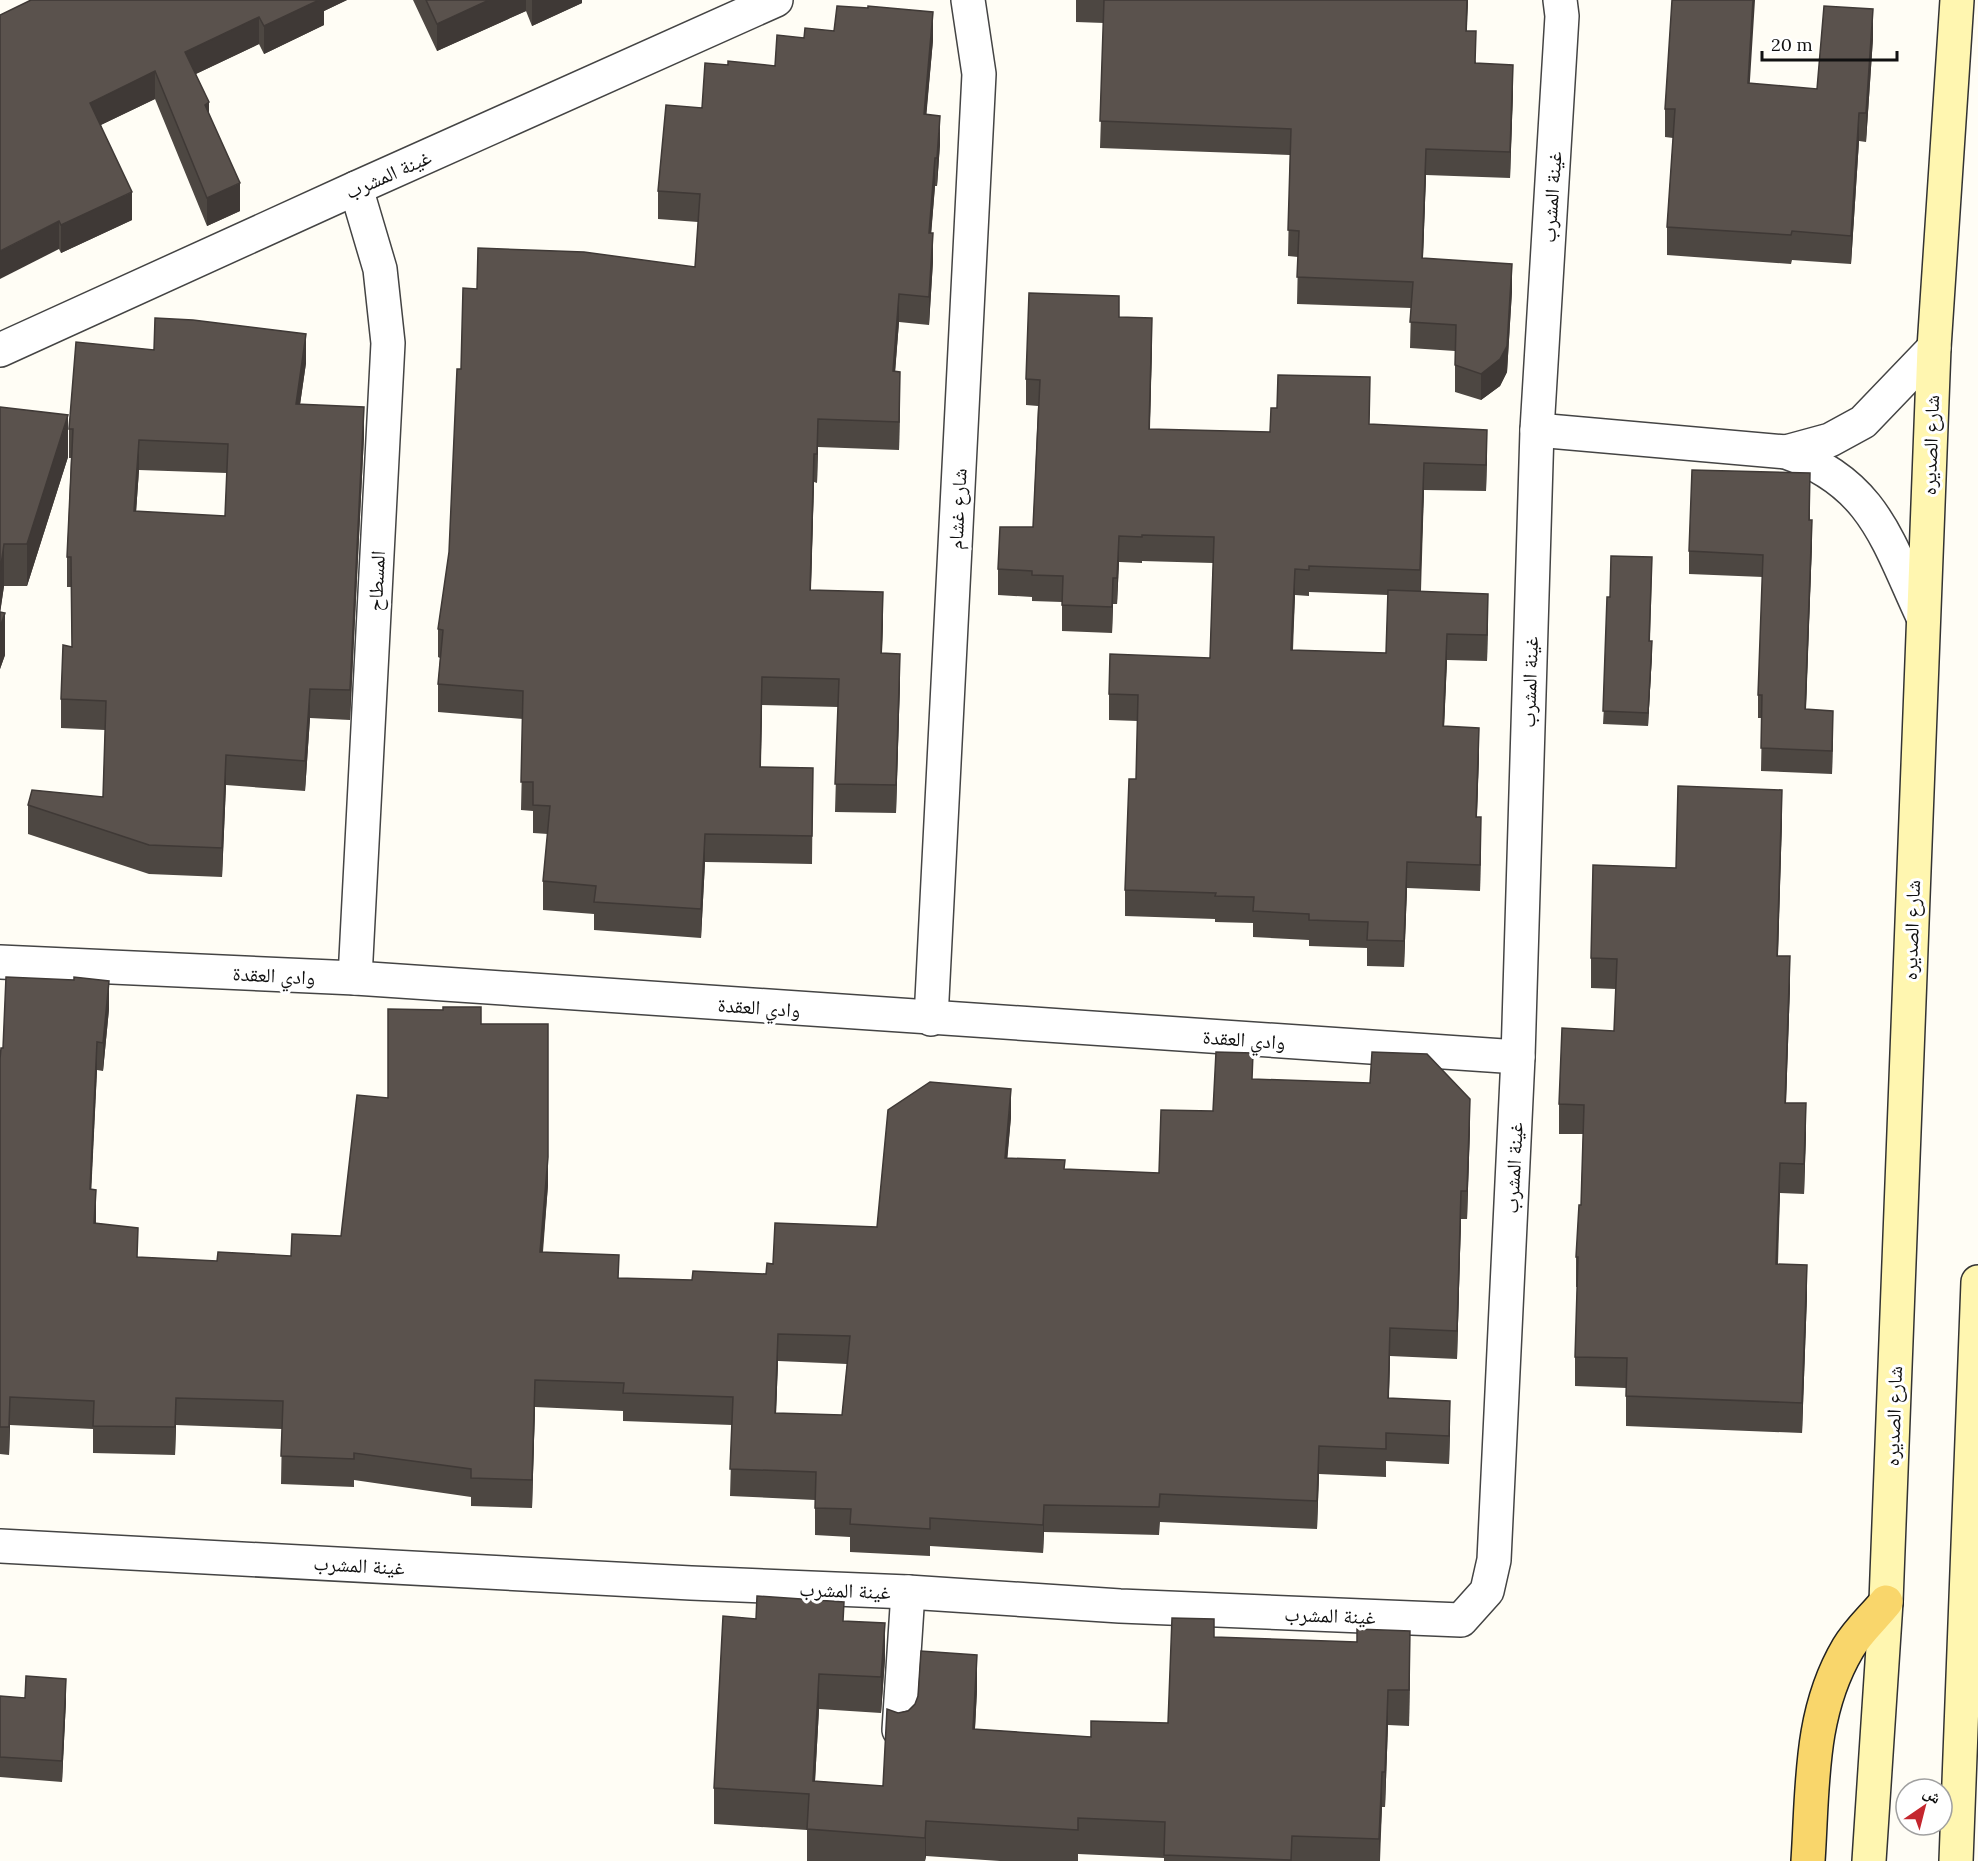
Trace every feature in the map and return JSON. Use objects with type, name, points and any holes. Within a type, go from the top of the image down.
[{"type":"main road","name":"شارع الصديره","points":[[1869,1861],[1886,1602],[1934,348],[1957,0]]},
{"type":"main road","points":[[1956,1861],[1978,1282]]},
{"type":"main road","points":[[1808,1861],[1815,1745],[1821,1710],[1833,1677],[1850,1646],[1886,1602]]},
{"type":"street","name":"غينة المشرب","points":[[0,350],[776,0]]},
{"type":"street","name":"شارع غشام","points":[[931,1019],[979,74],[968,0]]},
{"type":"street","name":"غينة المشرب","points":[[0,1546],[702,1584],[908,1592],[1120,1606],[1461,1620],[1486,1591],[1494,1560],[1518,1057],[1537,430],[1562,15],[1560,0]]},
{"type":"street","name":"المسطاح","points":[[355,978],[388,343],[380,269],[356,188]]},
{"type":"street","points":[[1786,452],[1830,440],[1863,422],[1934,348]]},
{"type":"street","points":[[1537,430],[1786,452],[1810,460],[1833,473],[1870,509],[1923,618]]},
{"type":"street","name":"وادي العقدة","points":[[0,962],[355,978],[931,1019],[1518,1057]]},
{"type":"street","points":[[898,1730],[908,1592]]},
{"type":"building","points":[[31,0],[319,0],[264,26],[259,17],[185,52],[209,102],[205,105],[240,183],[207,198],[155,71],[90,103],[132,192],[61,225],[59,221],[0,251],[0,15]]},
{"type":"building","points":[[426,0],[489,0],[437,24]]},
{"type":"building","points":[[1104,0],[1467,0],[1466,31],[1476,31],[1475,63],[1513,65],[1510,152],[1426,149],[1422,258],[1512,264],[1507,346],[1500,359],[1481,374],[1455,365],[1456,325],[1410,322],[1413,282],[1297,277],[1299,231],[1288,230],[1291,129],[1100,121]]},
{"type":"building","points":[[1672,0],[1753,0],[1748,83],[1817,89],[1824,6],[1873,9],[1866,113],[1859,113],[1851,236],[1792,231],[1791,235],[1667,227],[1675,109],[1665,109]]},
{"type":"building","points":[[837,6],[868,8],[868,6],[933,12],[924,114],[940,116],[929,233],[933,233],[929,297],[899,294],[893,371],[900,372],[899,422],[818,419],[817,454],[814,454],[810,590],[883,592],[881,653],[900,654],[896,785],[835,784],[839,679],[762,677],[760,767],[813,768],[812,836],[705,834],[701,909],[594,902],[596,886],[543,881],[550,806],[533,805],[533,782],[521,782],[523,691],[438,684],[443,630],[438,629],[449,552],[457,369],[461,369],[463,288],[477,289],[478,248],[584,252],[695,267],[700,194],[658,191],[666,105],[702,108],[705,63],[728,65],[728,61],[775,66],[777,35],[804,38],[805,28],[834,31]]},
{"type":"building","points":[[1029,293],[1119,296],[1119,317],[1152,318],[1149,429],[1270,432],[1271,408],[1277,408],[1278,375],[1370,377],[1369,424],[1487,430],[1486,465],[1424,463],[1420,570],[1309,566],[1309,570],[1295,569],[1291,650],[1386,653],[1388,590],[1488,594],[1487,635],[1447,634],[1443,726],[1479,728],[1476,817],[1481,817],[1480,865],[1407,862],[1404,941],[1367,940],[1368,922],[1309,920],[1309,914],[1253,911],[1254,897],[1215,896],[1216,893],[1125,890],[1129,779],[1136,779],[1138,695],[1109,694],[1110,654],[1210,658],[1214,537],[1119,536],[1117,578],[1113,578],[1112,607],[1062,605],[1063,576],[1032,575],[1032,571],[998,569],[1000,527],[1033,527],[1040,380],[1026,379]]},
{"type":"building","points":[[155,318],[193,320],[306,334],[296,404],[364,407],[350,690],[310,689],[305,761],[226,755],[222,848],[149,845],[28,805],[32,790],[103,797],[106,701],[61,699],[63,645],[72,647],[71,557],[67,557],[73,429],[69,429],[76,342],[154,350]],"holes":[[[139,440],[228,444],[225,516],[134,511]]]},
{"type":"building","points":[[0,407],[68,415],[27,544],[4,544],[0,572]]},
{"type":"building","points":[[1692,470],[1810,473],[1809,520],[1812,520],[1805,709],[1833,711],[1832,751],[1761,748],[1762,695],[1758,695],[1763,555],[1689,551]]},
{"type":"building","points":[[1611,556],[1652,557],[1649,641],[1652,641],[1648,713],[1603,711],[1607,597],[1610,597]]},
{"type":"building","points":[[0,612],[5,613],[0,627]]},
{"type":"building","points":[[1678,786],[1782,790],[1777,956],[1790,956],[1785,1103],[1806,1103],[1804,1164],[1780,1163],[1776,1264],[1807,1265],[1802,1403],[1626,1396],[1627,1358],[1575,1357],[1578,1257],[1576,1257],[1579,1205],[1581,1205],[1584,1105],[1559,1104],[1562,1028],[1614,1031],[1617,959],[1591,958],[1593,865],[1676,868]]},
{"type":"building","points":[[6,977],[74,980],[74,977],[109,981],[103,1043],[97,1042],[90,1189],[96,1190],[94,1223],[138,1228],[137,1257],[217,1261],[218,1252],[291,1256],[292,1234],[341,1236],[357,1095],[388,1098],[388,1009],[443,1010],[443,1007],[481,1007],[481,1024],[548,1024],[548,1157],[540,1252],[619,1255],[618,1278],[692,1280],[693,1271],[766,1274],[767,1263],[773,1264],[775,1223],[877,1227],[888,1110],[930,1082],[1011,1089],[1005,1158],[1065,1160],[1064,1169],[1159,1173],[1161,1110],[1213,1111],[1216,1052],[1253,1053],[1252,1079],[1370,1083],[1372,1052],[1427,1054],[1470,1099],[1467,1191],[1461,1191],[1457,1331],[1390,1328],[1388,1398],[1450,1401],[1449,1436],[1386,1433],[1386,1449],[1319,1446],[1317,1501],[1160,1494],[1159,1507],[1044,1505],[1043,1525],[930,1518],[930,1529],[850,1524],[851,1509],[815,1508],[816,1472],[730,1469],[733,1397],[623,1393],[624,1383],[535,1380],[532,1480],[471,1478],[471,1469],[354,1453],[354,1459],[281,1456],[283,1401],[176,1398],[175,1427],[93,1426],[94,1401],[10,1397],[9,1427],[0,1427],[0,1059],[1,1048],[3,1048]],"holes":[[[778,1334],[850,1336],[842,1415],[775,1413]]]},
{"type":"building","points":[[757,1596],[844,1602],[843,1621],[885,1623],[881,1677],[819,1674],[813,1781],[883,1786],[887,1709],[898,1713],[908,1711],[915,1704],[918,1696],[921,1651],[977,1655],[973,1729],[1091,1737],[1091,1721],[1168,1723],[1172,1618],[1214,1619],[1214,1637],[1357,1642],[1357,1629],[1410,1631],[1409,1690],[1388,1690],[1385,1772],[1382,1772],[1379,1839],[1292,1836],[1291,1860],[1164,1855],[1165,1822],[1078,1818],[1078,1830],[926,1821],[925,1838],[807,1829],[809,1794],[714,1788],[723,1616],[756,1619]]},
{"type":"building","points":[[26,1676],[66,1679],[62,1761],[0,1757],[0,1696],[25,1698]]}]
